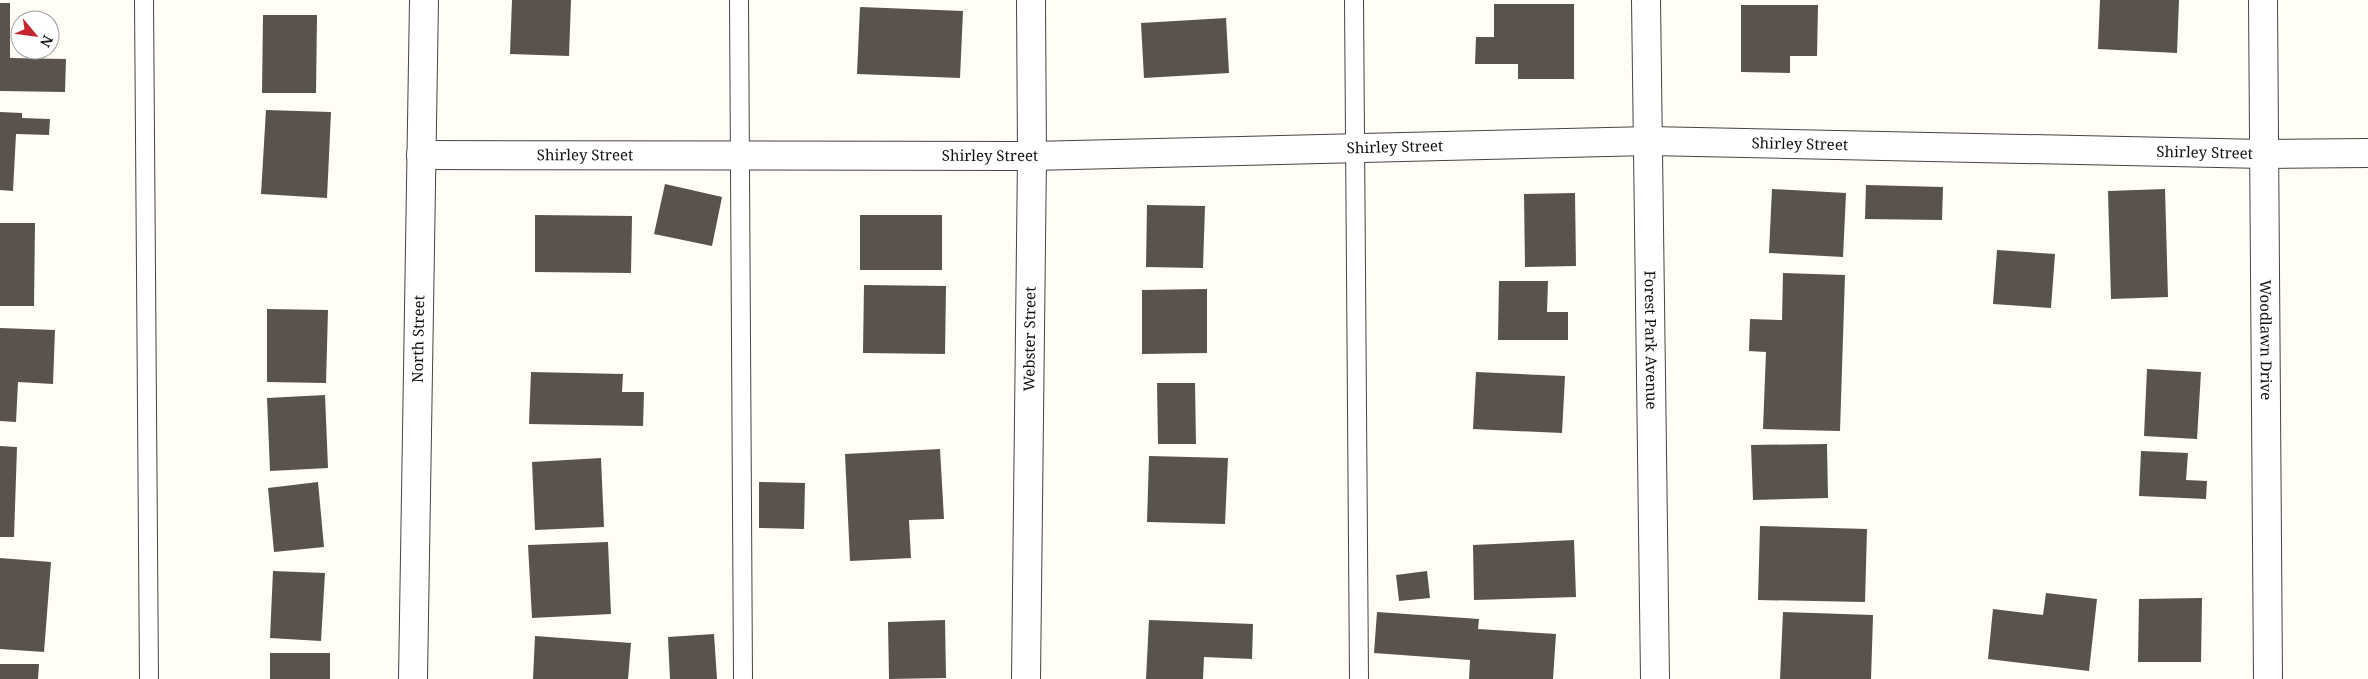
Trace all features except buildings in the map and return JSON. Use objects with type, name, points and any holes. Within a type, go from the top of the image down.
[{"type":"street","name":"North Street","points":[[413,679],[424,0]]},
{"type":"street","name":"Webster Street","points":[[1026,679],[1032,156],[1031,0]]},
{"type":"street","name":"Forest Park Avenue","points":[[1646,0],[1655,679]]},
{"type":"street","name":"Woodlawn Drive","points":[[2263,0],[2268,679]]},
{"type":"street","name":"Shirley Street","points":[[421,155],[1032,156],[1649,141],[2264,154],[2368,153]]},
{"type":"lane","points":[[144,0],[149,679]]},
{"type":"lane","points":[[739,0],[743,679]]},
{"type":"lane","points":[[1354,0],[1359,679]]}]
